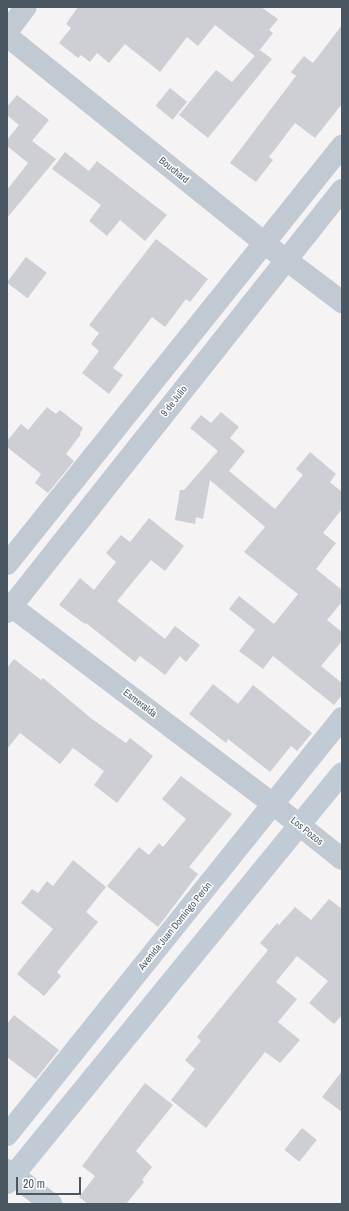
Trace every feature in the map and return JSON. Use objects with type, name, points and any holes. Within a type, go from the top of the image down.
[{"type":"main road","name":"Avenida Juan Domingo Perón","points":[[7,1135],[342,718]]},
{"type":"main road","points":[[9,1176],[342,773]]},
{"type":"street","points":[[7,32],[26,7]]},
{"type":"street","name":"Bouchard","points":[[7,36],[264,243],[342,302]]},
{"type":"street","points":[[7,564],[342,146]]},
{"type":"street","name":"9 de Julio","points":[[9,607],[342,190]]},
{"type":"street","name":"Esmeralda","points":[[9,607],[273,804]]},
{"type":"street","name":"Los Pozos","points":[[273,804],[342,859]]},
{"type":"street","points":[[9,1176],[51,1204]]},
{"type":"building","points":[[78,7],[261,7],[278,19],[269,30],[273,33],[255,56],[215,25],[198,46],[187,37],[160,72],[125,44],[109,63],[97,53],[90,62],[81,55],[78,58],[59,43],[71,28],[66,24]]},
{"type":"building","points":[[342,25],[342,104],[315,138],[295,123],[269,157],[273,160],[256,182],[230,163],[296,76],[291,72],[304,56],[313,63]]},
{"type":"building","points":[[260,50],[272,59],[208,138],[179,115],[216,70],[232,82]]},
{"type":"building","points":[[170,88],[187,102],[173,120],[156,106]]},
{"type":"building","points":[[17,95],[49,120],[32,141],[56,159],[7,218],[7,190],[28,163],[7,146],[7,140],[19,125],[7,115],[7,107]]},
{"type":"building","points":[[65,152],[89,171],[97,161],[167,215],[145,241],[120,220],[107,236],[89,221],[101,205],[52,169]]},
{"type":"building","points":[[156,239],[208,279],[190,302],[186,299],[165,327],[152,317],[113,368],[123,375],[109,394],[82,373],[99,351],[91,344],[99,333],[89,325]]},
{"type":"building","points":[[26,257],[47,273],[28,298],[7,283]]},
{"type":"building","points":[[47,407],[56,414],[60,410],[83,428],[80,433],[81,434],[66,454],[74,461],[48,493],[35,483],[41,474],[7,447],[7,441],[21,424],[28,430]]},
{"type":"building","points":[[221,412],[239,427],[230,438],[245,451],[229,471],[275,509],[303,475],[296,469],[310,452],[336,474],[330,482],[342,492],[342,509],[323,533],[336,543],[316,569],[342,590],[342,602],[327,620],[342,632],[342,641],[321,666],[342,683],[342,695],[334,705],[273,656],[263,669],[239,651],[255,630],[229,609],[239,596],[274,624],[298,594],[244,552],[265,527],[210,480],[203,519],[196,517],[195,524],[175,520],[180,490],[184,490],[218,451],[190,428],[201,415],[211,423]]},
{"type":"building","points":[[149,518],[184,546],[165,571],[151,560],[117,601],[165,639],[175,626],[200,645],[186,662],[180,656],[165,675],[140,656],[135,662],[86,623],[85,624],[59,605],[80,578],[94,590],[116,562],[106,553],[121,535],[130,542]]},
{"type":"building","points":[[14,659],[41,680],[43,678],[92,719],[126,743],[130,738],[153,756],[117,803],[94,785],[104,771],[73,748],[60,764],[20,733],[7,749],[7,668]]},
{"type":"building","points":[[213,684],[238,704],[253,685],[312,733],[297,751],[291,746],[270,772],[228,739],[226,743],[189,714]]},
{"type":"building","points":[[181,776],[232,814],[189,867],[198,874],[158,927],[107,886],[139,847],[149,855],[159,843],[163,847],[186,819],[162,799]]},
{"type":"building","points":[[73,860],[106,887],[86,912],[98,922],[57,972],[61,976],[44,996],[17,974],[53,929],[21,903],[32,889],[38,893],[47,881],[53,886]]},
{"type":"building","points":[[329,899],[342,909],[342,1015],[334,1024],[309,1003],[328,981],[297,956],[276,982],[297,999],[278,1022],[300,1040],[280,1063],[265,1052],[206,1128],[171,1100],[195,1069],[185,1060],[201,1041],[197,1037],[268,950],[260,943],[277,923],[279,925],[295,907],[311,920]]},
{"type":"building","points":[[14,1015],[59,1050],[36,1079],[7,1057],[7,1024]]},
{"type":"building","points":[[342,1071],[342,1112],[322,1097]]},
{"type":"building","points":[[145,1083],[173,1105],[136,1151],[152,1167],[142,1180],[144,1182],[126,1204],[88,1204],[79,1197],[95,1176],[82,1166]]},
{"type":"building","points":[[302,1128],[317,1140],[299,1162],[284,1150]]}]
